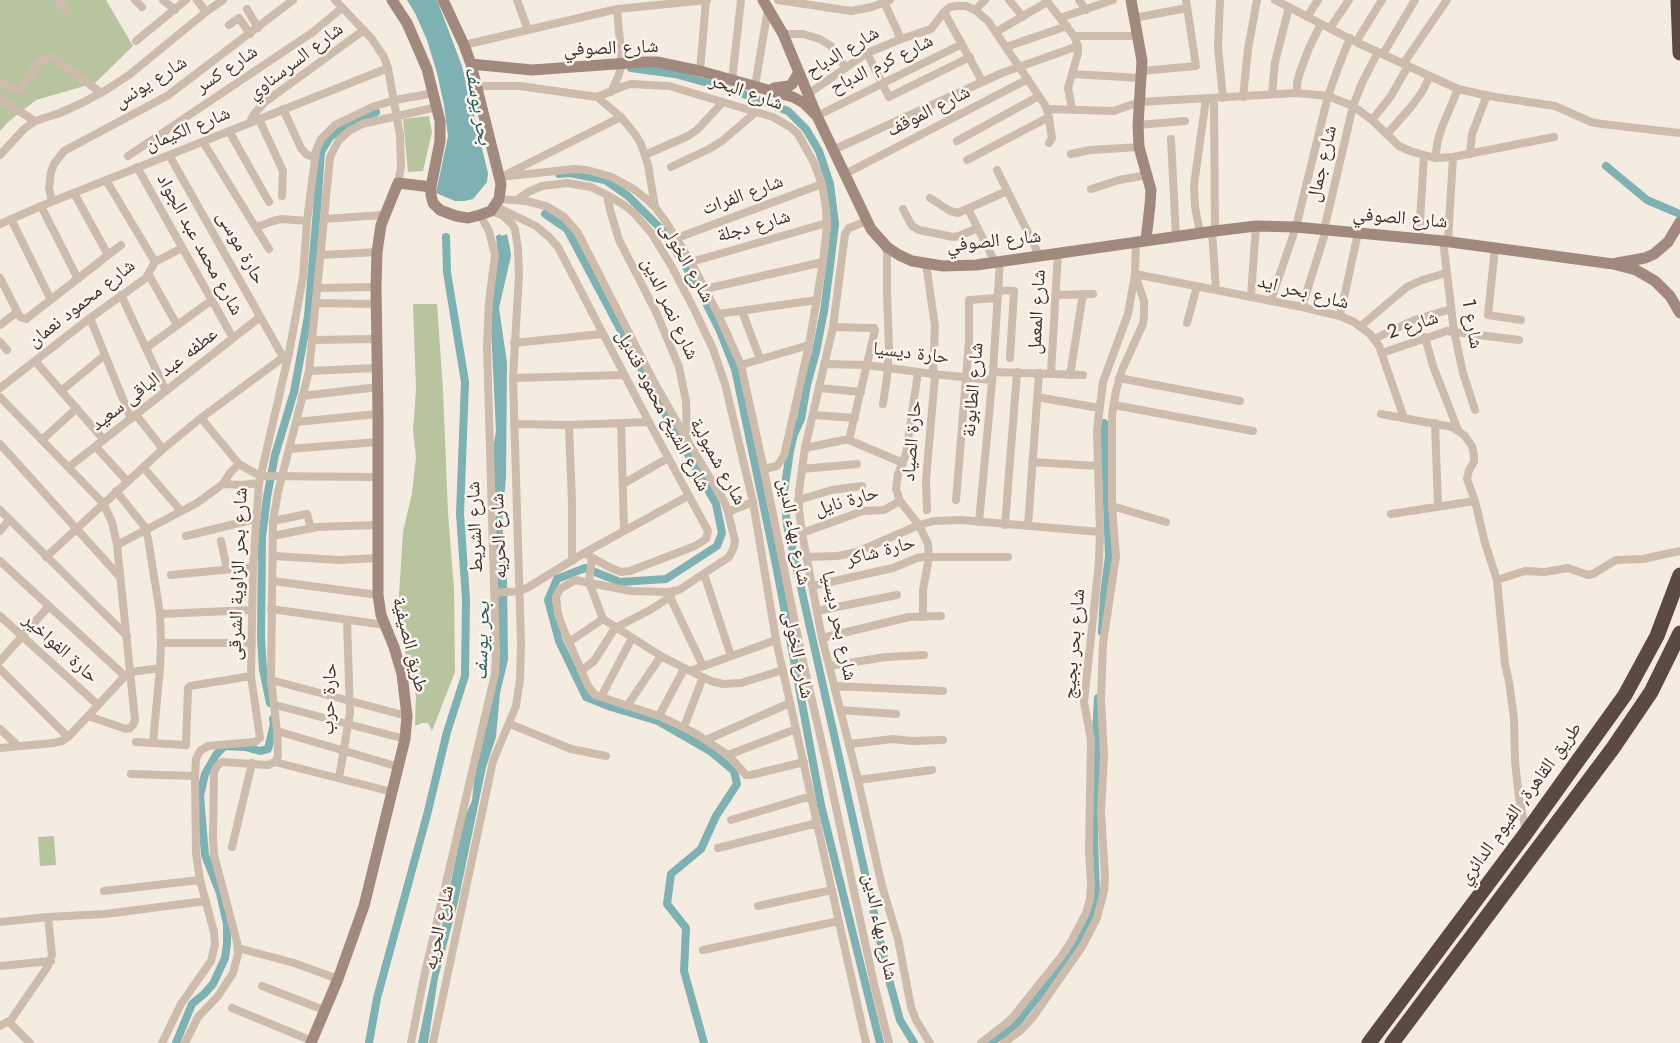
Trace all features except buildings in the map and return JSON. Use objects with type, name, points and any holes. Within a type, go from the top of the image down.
[{"type":"highway","points":[[1678,0],[1680,54]]},
{"type":"highway","name":"طريق القاهرة, الفيوم الدائري","points":[[1369,1043],[1526,833],[1625,695],[1647,656],[1666,615],[1680,574]]},
{"type":"highway","name":"طريق القاهرة, الفيوم الدائري","points":[[1392,1043],[1607,756],[1651,692],[1680,634]]},
{"type":"highway","points":[[1591,744],[1607,756]]},
{"type":"street","points":[[57,0],[67,11]]},
{"type":"street","points":[[135,0],[142,7]]},
{"type":"street","points":[[163,0],[175,10]]},
{"type":"street","points":[[136,41],[186,0]]},
{"type":"street","points":[[197,0],[206,12]]},
{"type":"street","points":[[0,155],[24,128],[35,121],[60,113],[101,93],[129,75],[223,0]]},
{"type":"street","name":"شارع يونس","points":[[52,202],[50,188],[51,172],[54,164],[64,151],[167,96],[293,0]]},
{"type":"street","points":[[335,0],[378,47],[388,68],[398,115],[401,151],[401,168],[398,183],[432,188]]},
{"type":"street","points":[[392,0],[407,23],[427,69],[434,92],[441,133],[431,195],[434,203],[440,210],[468,218],[480,215],[495,205],[501,192],[501,176],[471,64],[443,0]]},
{"type":"street","points":[[517,0],[528,30]]},
{"type":"street","points":[[464,45],[639,3],[707,0],[700,71]]},
{"type":"street","points":[[732,80],[741,0]]},
{"type":"street","points":[[778,0],[809,2],[851,11],[861,10],[887,1],[901,39]]},
{"type":"street","points":[[975,10],[985,0]]},
{"type":"street","points":[[1009,0],[1023,17]]},
{"type":"street","points":[[1079,0],[1086,10]]},
{"type":"street","points":[[1060,18],[1114,0]]},
{"type":"street","points":[[1130,0],[1138,36],[1142,74],[1138,125],[1139,147],[1150,185],[1151,197],[1141,240]]},
{"type":"street","points":[[1220,0],[1218,47],[1223,98]]},
{"type":"street","points":[[1243,96],[1248,49],[1257,0]]},
{"type":"street","points":[[1275,0],[1288,4],[1307,17],[1458,89],[1555,106],[1591,122],[1680,133]]},
{"type":"street","points":[[1307,17],[1318,0]]},
{"type":"street","points":[[1330,28],[1349,0]]},
{"type":"street","points":[[1271,300],[1296,228],[1328,96],[1354,40],[1382,0]]},
{"type":"street","name":"شارع جمال","points":[[1302,306],[1325,230],[1353,106],[1362,84],[1380,53],[1415,0]]},
{"type":"street","points":[[1372,120],[1391,96],[1405,65],[1447,0]]},
{"type":"street","points":[[996,32],[1046,1],[1067,26],[1078,46],[1068,92],[1072,109]]},
{"type":"street","points":[[765,4],[783,34],[817,116]]},
{"type":"street","points":[[755,86],[765,4]]},
{"type":"street","points":[[1072,74],[1142,74],[1196,66],[1186,4],[1134,18]]},
{"type":"street","points":[[1272,94],[1275,62],[1288,4]]},
{"type":"street","points":[[982,81],[944,12],[950,7],[966,6],[975,10],[988,21],[1028,79],[1048,113],[1052,138],[1049,143]]},
{"type":"street","name":"شارع كسر","points":[[128,156],[313,32],[342,8]]},
{"type":"street","points":[[247,9],[258,28]]},
{"type":"street","points":[[610,93],[622,64],[617,9]]},
{"type":"street","name":"شارع الدباح","points":[[808,94],[867,53],[931,29],[944,12]]},
{"type":"street","points":[[229,25],[239,18],[250,34]]},
{"type":"street","points":[[1297,93],[1300,72],[1321,24]]},
{"type":"street","points":[[1006,48],[1067,26]]},
{"type":"street","name":"شارع السرسناوي","points":[[250,122],[254,114],[265,102],[364,30]]},
{"type":"street","points":[[783,34],[803,34],[820,38],[831,46],[846,67]]},
{"type":"street","points":[[1074,36],[1138,36]]},
{"type":"street","name":"شارع كرم الدباح","points":[[817,116],[962,44]]},
{"type":"street","points":[[834,150],[982,81],[1078,46]]},
{"type":"street","points":[[867,53],[889,97],[970,57]]},
{"type":"street","points":[[0,81],[10,88],[19,91],[38,64],[48,58],[55,58],[101,93]]},
{"type":"street","name":"شارع الصوفي","points":[[471,64],[532,70],[657,62],[700,71],[798,99],[817,116],[867,221],[878,238],[899,256],[926,264],[959,266],[997,262],[1141,240],[1256,226],[1296,228],[1419,238],[1613,264],[1636,270],[1655,281],[1670,296],[1680,313]]},
{"type":"street","name":"شارع الكيمان","points":[[0,224],[137,167],[388,68]]},
{"type":"street","points":[[767,89],[789,86],[799,72]]},
{"type":"street","points":[[1387,134],[1412,107],[1430,76]]},
{"type":"street","name":"شارع الموقف","points":[[845,174],[1028,79]]},
{"type":"street","name":"شارع البحر","points":[[476,86],[520,86],[597,97],[632,84],[654,84],[683,89],[782,121],[798,134],[814,163],[822,184],[827,223],[823,262],[809,345],[784,456],[777,466],[764,469]]},
{"type":"street","points":[[1435,158],[1442,127],[1458,89]]},
{"type":"street","name":"شارع بحر الزاوية الشرقى","points":[[162,1043],[181,1004],[213,956],[215,938],[200,880],[196,853],[196,759],[204,748],[213,745],[256,742],[260,736],[251,676],[253,567],[259,479],[303,277],[307,221],[315,158],[320,139],[329,128],[366,109],[395,100],[434,92]]},
{"type":"street","points":[[967,160],[1048,113],[1072,109],[1114,110],[1139,102],[1297,93],[1328,96],[1353,106],[1372,120],[1399,146],[1435,158],[1470,154],[1554,137]]},
{"type":"street","points":[[1470,154],[1472,134],[1487,95]]},
{"type":"street","points":[[957,141],[1039,96]]},
{"type":"street","points":[[597,97],[621,117],[635,134],[648,165],[655,207]]},
{"type":"street","points":[[0,99],[35,121]]},
{"type":"street","points":[[1210,99],[1209,232],[1216,290]]},
{"type":"street","points":[[1209,232],[1195,207],[1194,185],[1210,99]]},
{"type":"street","points":[[645,155],[688,136],[697,130],[724,102]]},
{"type":"street","name":"شارع بحر الزاوية الشرقى","points":[[274,762],[278,756],[275,705],[271,680],[273,521],[282,477],[309,371],[330,157],[335,145],[355,127],[369,122],[437,107]]},
{"type":"street","points":[[283,109],[301,148],[306,154],[315,158]]},
{"type":"street","points":[[671,167],[722,141],[756,112]]},
{"type":"street","points":[[501,176],[621,117]]},
{"type":"street","points":[[259,119],[283,171],[282,196]]},
{"type":"street","points":[[1138,125],[1185,121]]},
{"type":"street","points":[[229,131],[269,202]]},
{"type":"street","points":[[1171,139],[1176,236]]},
{"type":"street","points":[[203,142],[269,249]]},
{"type":"street","points":[[1072,154],[1090,150],[1139,147]]},
{"type":"street","name":"حارة موسى","points":[[169,155],[260,317],[286,355]]},
{"type":"street","points":[[1419,238],[1424,155]]},
{"type":"street","name":"شارع 1","points":[[1453,157],[1445,241],[1446,273],[1454,331],[1463,373],[1475,410]]},
{"type":"street","name":"شارع محمد عبد الجواد","points":[[137,167],[233,338]]},
{"type":"street","name":"شارع بهاء الدين","points":[[501,176],[574,169],[600,173],[629,186],[645,198],[655,207],[691,262],[718,314],[741,365],[802,657],[874,984],[889,1043]]},
{"type":"street","points":[[997,170],[1039,255]]},
{"type":"street","points":[[531,173],[533,189]]},
{"type":"street","points":[[1091,189],[1118,180],[1147,175]]},
{"type":"street","points":[[106,180],[155,262]]},
{"type":"street","name":"طريق الصيفية","points":[[311,1042],[338,979],[364,906],[405,738],[407,716],[402,674],[394,647],[384,625],[378,595],[377,558],[377,252],[384,215],[398,183]]},
{"type":"street","name":"شارع الخولى","points":[[517,200],[533,189],[567,183],[591,187],[624,205],[634,213],[652,234],[672,267],[705,332],[725,384],[753,502],[776,640],[866,1043]]},
{"type":"street","name":"شارع الفرات","points":[[676,238],[822,184]]},
{"type":"street","points":[[930,198],[954,212],[962,212],[1007,191]]},
{"type":"street","points":[[74,193],[108,255]]},
{"type":"street","name":"شارع نصر الدين","points":[[608,195],[610,210],[619,240],[657,314],[679,367],[686,401],[687,440]]},
{"type":"street","name":"شارع شمبولية","points":[[495,205],[517,200],[537,203],[556,211],[578,232],[622,320],[687,440],[724,501],[735,541],[732,552],[725,560],[684,588],[671,594],[631,591],[575,580],[556,594],[558,614],[591,691],[601,697],[659,716],[684,727],[728,755],[746,775],[804,762]]},
{"type":"street","name":"شارع الشيخ محمود قنديل","points":[[495,205],[536,226],[558,247],[602,334],[708,531],[706,538],[694,546],[630,571],[621,572],[584,553]]},
{"type":"street","name":"شارع الحريه","points":[[433,1043],[493,761],[510,724],[517,702],[520,680],[521,643],[513,378],[519,274],[516,236],[512,224],[495,205]]},
{"type":"street","points":[[41,206],[78,279]]},
{"type":"street","points":[[903,209],[912,226],[919,230],[954,237],[978,228]]},
{"type":"street","points":[[968,209],[997,262]]},
{"type":"street","points":[[324,218],[384,215]]},
{"type":"street","name":"شارع الشريط","points":[[411,1043],[428,958],[495,674],[496,593],[487,346],[488,302],[494,255],[492,239],[480,215]]},
{"type":"street","points":[[257,227],[282,219],[307,221]]},
{"type":"street","points":[[11,220],[51,300]]},
{"type":"street","name":"شارع بحر ديسيا","points":[[867,221],[849,228],[845,234],[833,327],[805,448],[798,500],[806,557],[822,638],[850,744],[882,886],[898,939],[911,1007],[916,1020],[930,1043]]},
{"type":"street","name":"شارع الصوفي","points":[[1613,264],[1645,258],[1654,254],[1668,242],[1680,222]]},
{"type":"street","name":"شارع دجلة","points":[[691,262],[827,223]]},
{"type":"street","points":[[1251,296],[1256,226]]},
{"type":"street","points":[[1340,316],[1358,233]]},
{"type":"street","name":"شارع بحر بجيج","points":[[981,1043],[1013,1016],[1061,957],[1081,923],[1088,906],[1091,884],[1088,850],[1091,740],[1084,695],[1096,596],[1100,532],[1097,439],[1099,410],[1103,382],[1126,322],[1141,240]]},
{"type":"street","points":[[0,278],[21,318],[27,318],[121,246]]},
{"type":"street","points":[[883,404],[889,348],[886,293],[887,247]]},
{"type":"street","name":"شارع محمود نعمان","points":[[0,388],[149,275],[155,262],[182,248]]},
{"type":"street","points":[[1495,248],[1488,315],[1522,320]]},
{"type":"street","points":[[321,254],[377,252]]},
{"type":"street","name":"شارع المعمل","points":[[1051,374],[1058,253]]},
{"type":"street","points":[[705,289],[823,262]]},
{"type":"street","name":"شارع الطابونة","points":[[979,522],[993,372],[998,294],[997,262]]},
{"type":"street","name":"حارة الصياد","points":[[926,264],[935,326],[934,374],[926,480],[927,510]]},
{"type":"street","points":[[1361,326],[1407,287],[1422,280],[1446,273]]},
{"type":"street","name":"شارع بحر بجيج","points":[[1004,1043],[1033,1018],[1091,932],[1102,905],[1105,878],[1101,811],[1104,756],[1101,699],[1103,644],[1116,556],[1112,506],[1112,415],[1119,378],[1140,331],[1144,316],[1144,301],[1135,274]]},
{"type":"street","name":"شارع بحر ايد","points":[[1135,274],[1302,306],[1340,316],[1361,326],[1374,339],[1382,353],[1404,418]]},
{"type":"street","points":[[149,275],[177,326]]},
{"type":"street","points":[[1187,323],[1197,286]]},
{"type":"street","points":[[317,288],[376,288]]},
{"type":"street","points":[[956,500],[970,323],[969,300],[1014,291],[1010,358]]},
{"type":"street","points":[[1070,375],[1083,294]]},
{"type":"street","points":[[1056,295],[1093,294]]},
{"type":"street","points":[[122,296],[166,391]]},
{"type":"street","points":[[146,348],[212,300]]},
{"type":"street","points":[[718,314],[817,300]]},
{"type":"street","points":[[316,303],[376,304]]},
{"type":"street","points":[[1374,339],[1414,320],[1451,309]]},
{"type":"street","points":[[742,311],[760,359]]},
{"type":"street","points":[[0,325],[17,312]]},
{"type":"street","name":"عطفه عبد الباقى سعيد","points":[[69,467],[260,317]]},
{"type":"street","points":[[90,318],[133,417],[163,449]]},
{"type":"street","points":[[833,327],[875,329],[850,440]]},
{"type":"street","name":"شارع 2","points":[[1382,353],[1440,332],[1454,331],[1519,340]]},
{"type":"street","points":[[514,343],[602,334]]},
{"type":"street","points":[[1425,337],[1433,366],[1458,430]]},
{"type":"street","points":[[312,340],[377,339]]},
{"type":"street","points":[[0,342],[7,350]]},
{"type":"street","points":[[741,365],[809,345]]},
{"type":"street","points":[[1114,352],[1128,356]]},
{"type":"street","points":[[46,557],[103,502],[163,449],[201,418],[286,355]]},
{"type":"street","points":[[61,391],[105,356]]},
{"type":"street","points":[[35,361],[104,440]]},
{"type":"street","name":"حارة ديسيا","points":[[825,364],[868,365],[992,380]]},
{"type":"street","points":[[309,371],[377,368]]},
{"type":"street","points":[[918,372],[912,425],[903,463],[896,481],[896,488],[900,501],[919,525],[928,544],[929,557],[923,590],[923,617]]},
{"type":"street","points":[[993,372],[1083,375]]},
{"type":"street","points":[[1005,524],[1017,372]]},
{"type":"street","points":[[1028,526],[1039,373]]},
{"type":"street","points":[[513,378],[624,375]]},
{"type":"street","points":[[1119,378],[1240,401]]},
{"type":"street","points":[[302,396],[378,387]]},
{"type":"street","points":[[820,388],[861,392]]},
{"type":"street","points":[[0,397],[103,502],[112,522],[127,636],[128,674],[135,720],[133,725],[126,729],[88,716]]},
{"type":"street","points":[[1037,397],[1099,410],[1112,415]]},
{"type":"street","points":[[1114,405],[1253,431]]},
{"type":"street","points":[[42,440],[77,408]]},
{"type":"street","points":[[296,422],[378,414]]},
{"type":"street","points":[[1381,414],[1452,426],[1472,446],[1474,462],[1467,475],[1497,580],[1505,664],[1514,718],[1515,761],[1519,798],[1526,833]]},
{"type":"street","points":[[814,415],[855,418]]},
{"type":"street","points":[[201,418],[239,464],[259,479]]},
{"type":"street","points":[[514,424],[569,425],[649,422]]},
{"type":"street","points":[[621,423],[624,531]]},
{"type":"street","points":[[1435,423],[1438,506]]},
{"type":"street","points":[[569,425],[572,561]]},
{"type":"street","points":[[805,448],[850,440],[903,463]]},
{"type":"street","points":[[290,449],[378,442]]},
{"type":"street","points":[[0,444],[120,577]]},
{"type":"street","points":[[96,447],[128,481]]},
{"type":"street","points":[[623,484],[668,458]]},
{"type":"street","points":[[1032,462],[1098,466]]},
{"type":"street","points":[[116,545],[196,502],[223,484],[239,464]]},
{"type":"street","points":[[802,470],[857,464]]},
{"type":"street","points":[[143,467],[181,511]]},
{"type":"street","points":[[223,484],[241,485],[259,479],[282,477],[378,477]]},
{"type":"street","points":[[798,500],[832,490],[862,486]]},
{"type":"street","points":[[116,491],[146,530],[160,614],[160,668],[153,743]]},
{"type":"street","points":[[496,593],[519,591],[534,584],[584,553],[688,496]]},
{"type":"street","name":"حارة نايل","points":[[802,533],[863,511],[884,510],[900,501]]},
{"type":"street","points":[[1392,514],[1475,501]]},
{"type":"street","points":[[728,512],[753,502]]},
{"type":"street","points":[[1112,506],[1166,522]]},
{"type":"street","points":[[0,510],[127,636]]},
{"type":"street","points":[[273,521],[308,514],[311,528]]},
{"type":"street","points":[[186,536],[255,519]]},
{"type":"street","points":[[0,531],[9,520]]},
{"type":"street","points":[[806,557],[838,556],[857,552],[919,525],[934,521],[979,522],[1100,532]]},
{"type":"street","points":[[272,536],[311,528],[377,525]]},
{"type":"street","points":[[221,541],[227,569]]},
{"type":"street","points":[[1497,580],[1525,571],[1545,572],[1568,568],[1588,575],[1616,560],[1643,559],[1680,551]]},
{"type":"street","points":[[274,556],[340,560],[377,558]]},
{"type":"street","name":"حارة شاكر","points":[[812,586],[893,568],[916,558],[1008,557]]},
{"type":"street","points":[[592,558],[589,582],[603,619],[661,656],[687,670],[723,684],[733,685],[783,670]]},
{"type":"street","points":[[0,562],[48,606],[128,674]]},
{"type":"street","points":[[171,575],[253,567]]},
{"type":"street","points":[[704,574],[731,656]]},
{"type":"street","points":[[273,580],[378,595]]},
{"type":"street","points":[[581,671],[594,661],[616,628],[650,610],[671,594],[703,666]]},
{"type":"street","points":[[817,611],[897,595]]},
{"type":"street","points":[[0,661],[48,606]]},
{"type":"street","points":[[271,609],[384,625]]},
{"type":"street","points":[[160,614],[252,610]]},
{"type":"street","points":[[822,638],[910,617],[941,616]]},
{"type":"street","points":[[569,642],[603,619]]},
{"type":"street","name":"حارة الفواخير","points":[[1,620],[22,636],[98,705]]},
{"type":"street","name":"حارة حرب","points":[[339,778],[349,724],[347,620]]},
{"type":"street","points":[[601,697],[632,638]]},
{"type":"street","points":[[659,716],[687,670],[776,640]]},
{"type":"street","points":[[161,643],[252,643]]},
{"type":"street","points":[[829,666],[886,657],[924,655]]},
{"type":"street","points":[[627,706],[661,656]]},
{"type":"street","points":[[0,748],[53,743],[68,737],[128,674],[160,668]]},
{"type":"street","points":[[0,669],[68,737]]},
{"type":"street","points":[[136,742],[186,745],[188,690],[190,686],[251,676]]},
{"type":"street","points":[[684,727],[703,677]]},
{"type":"street","points":[[271,680],[407,716]]},
{"type":"street","points":[[834,686],[942,691]]},
{"type":"street","points":[[706,740],[790,703]]},
{"type":"street","points":[[275,705],[405,738]]},
{"type":"street","points":[[840,710],[896,714]]},
{"type":"street","points":[[510,724],[571,749],[606,756]]},
{"type":"street","points":[[0,729],[18,746]]},
{"type":"street","points":[[728,755],[796,729]]},
{"type":"street","points":[[277,731],[399,767]]},
{"type":"street","points":[[850,744],[893,738],[912,741],[943,740]]},
{"type":"street","points":[[185,1043],[198,1017],[218,996],[233,973],[237,961],[238,948],[214,854],[214,772],[217,766],[222,762],[268,765],[274,762],[392,792]]},
{"type":"street","points":[[232,847],[252,763]]},
{"type":"street","points":[[858,780],[932,770]]},
{"type":"street","points":[[131,774],[195,776]]},
{"type":"street","points":[[731,820],[811,796]]},
{"type":"street","points":[[718,848],[817,823]]},
{"type":"street","points":[[104,891],[200,880]]},
{"type":"street","points":[[758,906],[832,890]]},
{"type":"street","points":[[0,922],[105,914],[206,901]]},
{"type":"street","points":[[0,1026],[9,1022],[51,960],[48,917]]},
{"type":"street","points":[[703,950],[838,921]]},
{"type":"street","points":[[1081,923],[1091,932]]},
{"type":"street","points":[[238,948],[294,963],[338,979]]},
{"type":"street","points":[[0,966],[51,960]]},
{"type":"street","points":[[262,986],[324,1010]]},
{"type":"street","points":[[232,1008],[311,1042]]},
{"type":"street","points":[[9,1022],[30,1043]]},
{"type":"green space","points":[[0,0],[106,0],[133,46],[95,83],[36,100],[8,122],[0,131]]},
{"type":"green space","points":[[429,116],[432,132],[423,171],[408,172],[403,119]]},
{"type":"green space","points":[[413,304],[437,304],[454,589],[455,672],[432,731],[428,723],[415,726],[416,696],[402,639],[398,611],[403,532],[412,493],[416,457],[413,430],[416,390]]},
{"type":"green space","points":[[54,836],[56,865],[40,866],[38,837]]},
{"type":"water","points":[[407,0],[437,0],[462,66],[488,173],[487,182],[473,199],[455,201],[436,193],[448,136],[444,105],[427,40]]},
{"type":"water","points":[[500,234],[502,236],[507,234],[511,256],[499,308],[507,363],[506,477],[502,524],[507,576],[508,660],[500,693],[496,737],[486,767],[458,902],[438,978],[428,1043],[418,1043],[464,818],[472,801],[476,761],[496,685],[498,565],[492,517],[491,462],[496,431],[491,296],[498,255],[496,236]]},
{"type":"waterway","points":[[631,68],[675,74],[733,90],[788,111],[806,129],[819,151],[830,184],[835,224],[830,266],[816,352],[807,385],[801,419],[794,434],[790,451],[784,492],[787,525],[888,976],[900,1020],[914,1043]]},
{"type":"waterway","points":[[270,703],[263,670],[261,638],[262,537],[275,455],[294,392],[308,316],[321,152],[330,137],[349,123],[376,112]]},
{"type":"waterway","points":[[1606,166],[1647,200],[1680,214]]},
{"type":"waterway","points":[[559,174],[570,173],[605,180],[628,196],[664,232],[696,283],[720,331],[735,369],[777,570],[821,805],[880,1043]]},
{"type":"waterway","points":[[545,214],[567,229],[663,410],[716,504],[722,533],[717,546],[666,579],[620,582],[585,568],[557,579],[548,600],[559,641],[586,697],[611,707],[658,721],[710,751],[734,771],[737,784],[716,816],[701,849],[671,874],[667,904],[686,928],[684,971],[704,1043]]},
{"type":"waterway","name":"بحر يوسف","points":[[369,1043],[377,998],[427,815],[447,732],[465,676],[466,599],[460,514],[465,382],[447,272],[446,237]]},
{"type":"waterway","points":[[1102,632],[1109,556],[1104,423]]},
{"type":"waterway","points":[[990,1043],[1013,1028],[1072,954],[1090,919],[1096,892],[1094,836],[1098,698]]},
{"type":"waterway","points":[[176,1043],[192,1004],[213,984],[225,958],[227,944],[227,924],[220,893],[205,855],[200,796],[205,774],[216,755],[224,746],[245,747],[260,751],[268,749],[274,724],[273,719]]}]
